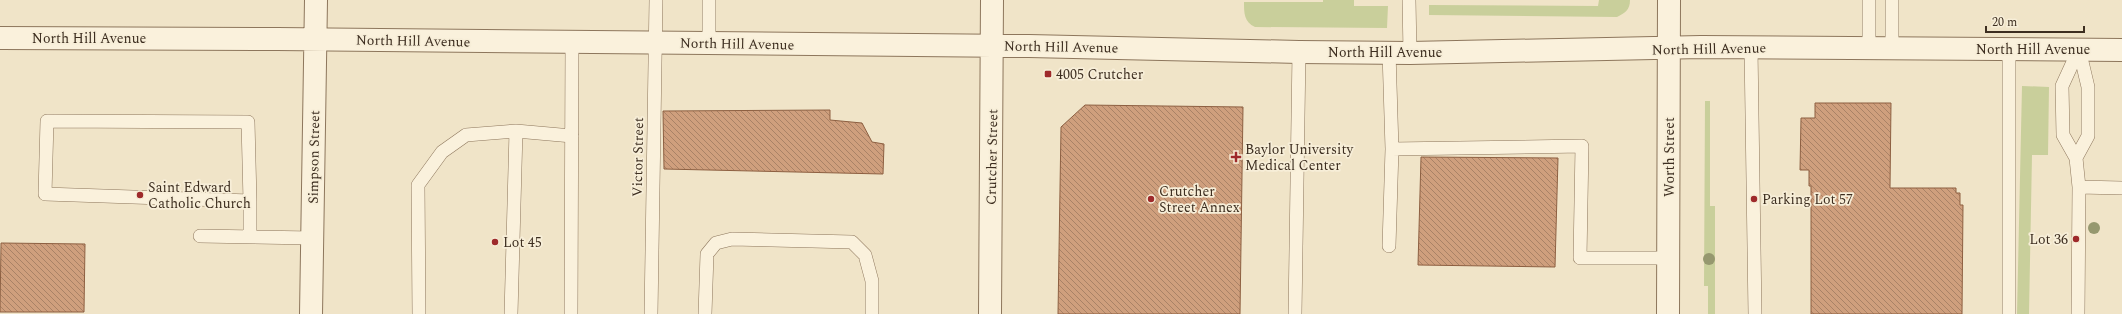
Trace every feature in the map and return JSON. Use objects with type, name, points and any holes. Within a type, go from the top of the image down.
[{"type":"street","name":"Simpson Street","points":[[311,314],[316,0]]},
{"type":"street","name":"Crutcher Street","points":[[990,314],[992,0]]},
{"type":"street","name":"Worth Street","points":[[1668,0],[1668,314]]},
{"type":"street","name":"North Hill Avenue","points":[[0,38],[992,46],[1299,52],[1751,48],[2122,50]]},
{"type":"lane","name":"Victor Street","points":[[651,314],[656,0]]},
{"type":"lane","points":[[708,0],[709,43]]},
{"type":"lane","points":[[1389,246],[1392,149],[1399,52],[1409,0]]},
{"type":"lane","points":[[1869,0],[1869,49]]},
{"type":"lane","points":[[1892,0],[1892,48]]},
{"type":"lane","points":[[571,314],[572,42]]},
{"type":"lane","points":[[1751,48],[1755,314]]},
{"type":"lane","points":[[2009,49],[2009,314]]},
{"type":"lane","points":[[2076,158],[2088,136],[2088,87],[2079,49]]},
{"type":"lane","points":[[2078,314],[2079,187],[2076,158],[2063,134],[2062,86],[2079,49]]},
{"type":"lane","points":[[1295,314],[1299,52]]},
{"type":"lane","points":[[250,201],[45,194],[47,121],[248,122],[250,201],[250,237]]},
{"type":"lane","points":[[420,314],[418,185],[442,152],[466,135],[516,131],[572,136]]},
{"type":"lane","points":[[511,314],[516,131]]},
{"type":"lane","points":[[1392,149],[1582,146],[1580,258],[1668,258]]},
{"type":"lane","points":[[2079,187],[2122,188]]},
{"type":"lane","points":[[200,236],[312,238]]},
{"type":"lane","points":[[706,314],[707,254],[716,243],[732,239],[852,242],[865,254],[872,281],[872,314]]},
{"type":"green space","points":[[1323,0],[1354,0],[1354,6],[1388,6],[1387,28],[1255,27],[1249,23],[1245,13],[1244,2],[1323,2]]},
{"type":"green space","points":[[1599,0],[1630,0],[1626,11],[1617,17],[1429,15],[1429,5],[1598,6]]},
{"type":"green space","points":[[2022,86],[2049,87],[2048,155],[2032,155],[2029,314],[2017,314]]},
{"type":"green space","points":[[1705,101],[1710,101],[1710,206],[1715,206],[1715,314],[1708,314],[1708,286],[1704,286]]},
{"type":"building","points":[[1815,103],[1891,103],[1890,188],[1956,188],[1956,193],[1960,193],[1960,205],[1963,205],[1962,314],[1811,314],[1811,186],[1809,186],[1809,170],[1800,170],[1801,118],[1815,118]]},
{"type":"building","name":"Crutcher Street Annex","points":[[1085,105],[1243,107],[1240,314],[1058,314],[1061,127]]},
{"type":"building","points":[[830,110],[830,120],[862,123],[872,142],[884,144],[883,174],[664,169],[663,111]]},
{"type":"building","points":[[1421,157],[1558,158],[1555,267],[1418,265]]},
{"type":"building","points":[[1,243],[85,244],[84,312],[0,312]]},
{"type":"place","name":"4005 Crutcher","points":[[1048,74]]},
{"type":"place","name":"Baylor University Medical Center","points":[[1236,157]]},
{"type":"place","name":"Saint Edward Catholic Church","points":[[140,195]]},
{"type":"place","name":"Crutcher Street Annex","points":[[1151,199]]},
{"type":"place","name":"Parking Lot 57","points":[[1754,199]]},
{"type":"place","name":"Lot 36","points":[[2076,239]]},
{"type":"place","name":"Lot 45","points":[[495,242]]}]
